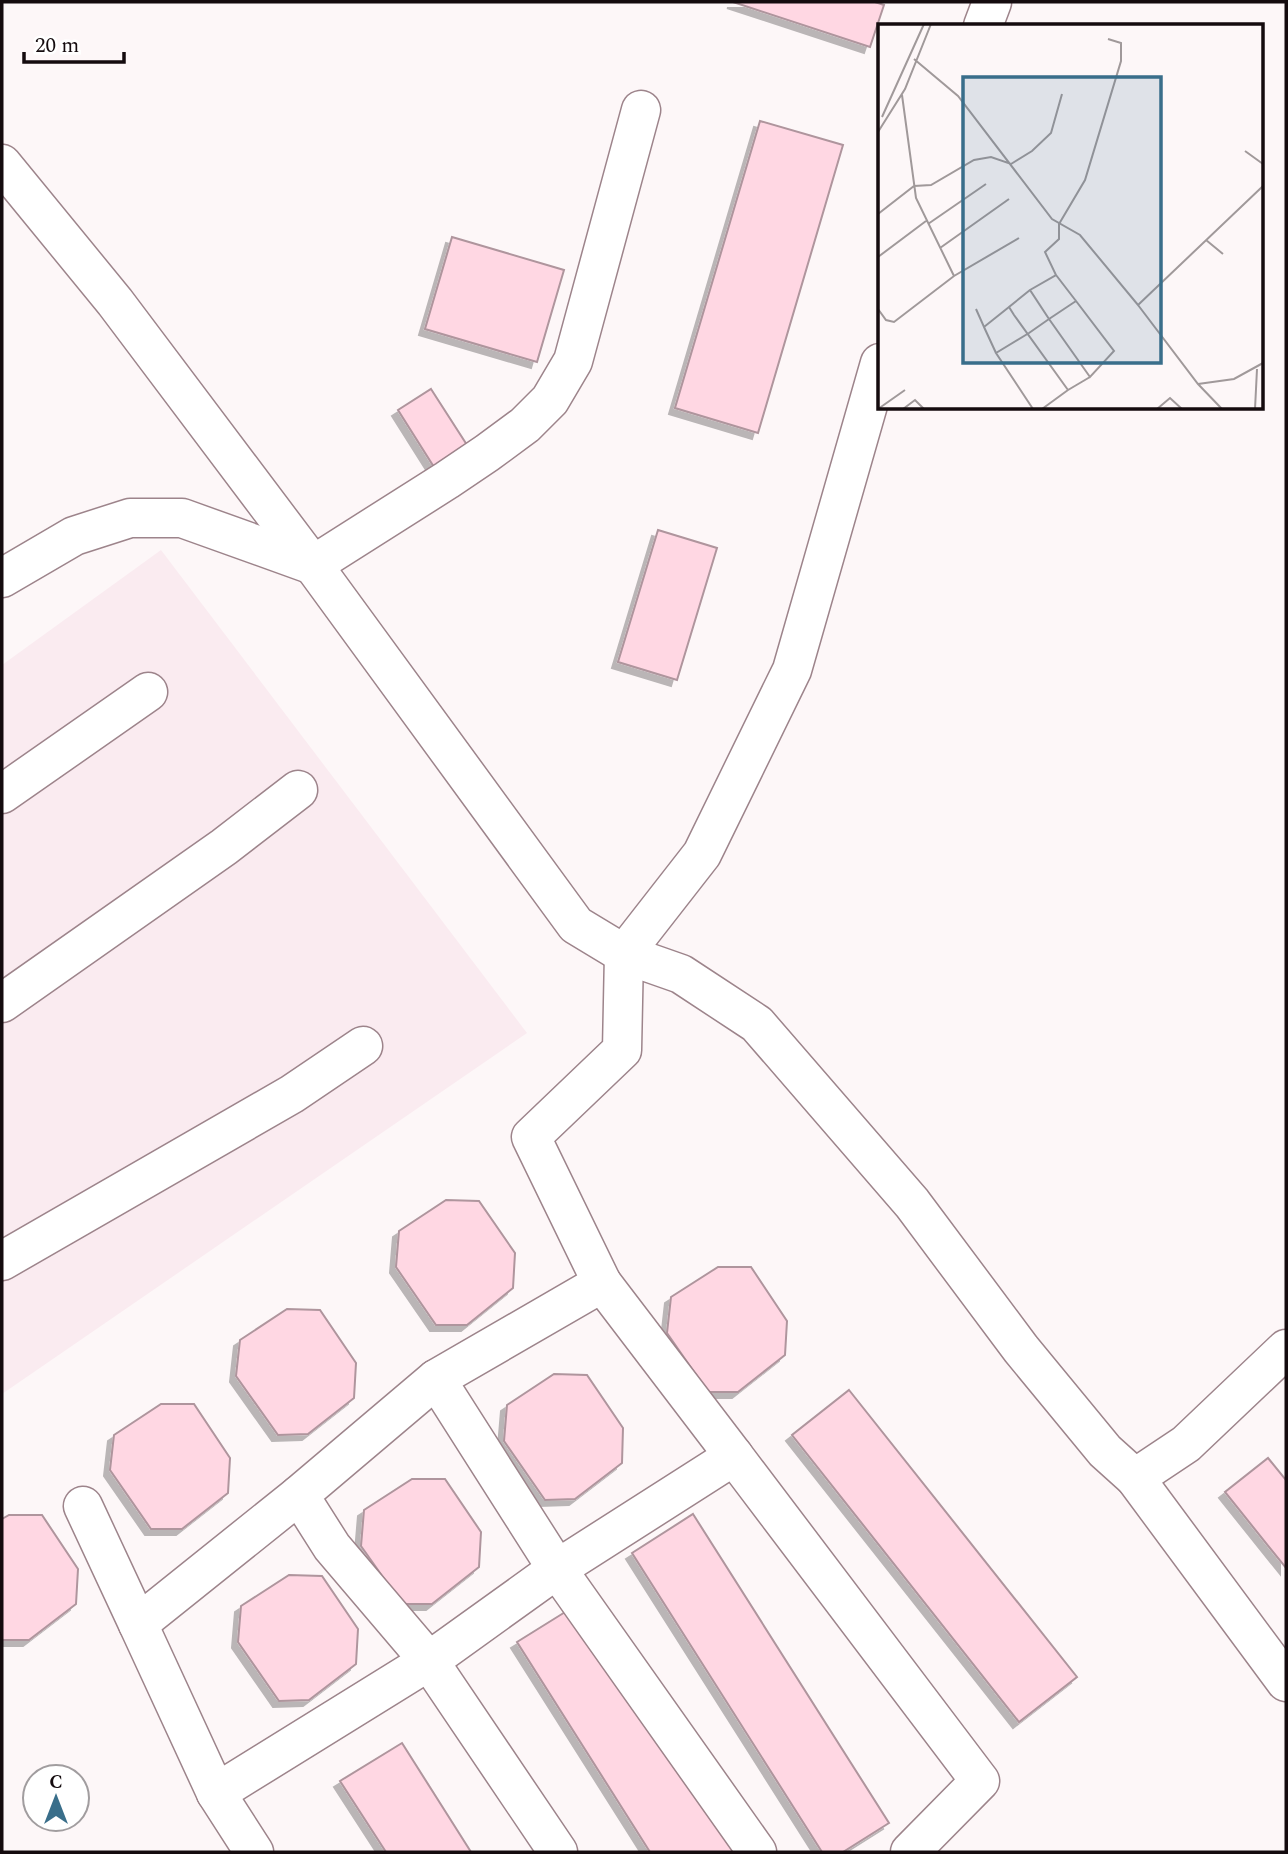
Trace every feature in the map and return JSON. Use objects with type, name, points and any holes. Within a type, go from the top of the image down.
[{"type":"street","points":[[985,24],[992,2]]},
{"type":"street","points":[[313,565],[477,460],[525,425],[550,400],[573,361],[641,110]]},
{"type":"street","points":[[2,164],[115,302],[313,565],[576,925],[624,954],[681,974],[757,1024],[912,1203],[1021,1349],[1105,1451],[1135,1478],[1286,1682]]},
{"type":"street","points":[[878,370],[792,670],[702,854],[624,954],[622,1050],[531,1137],[602,1283],[980,1780],[910,1852]]},
{"type":"street","points":[[2,578],[74,536],[130,518],[183,518],[313,565]]},
{"type":"street","points":[[2,794],[148,692]]},
{"type":"street","points":[[2,1003],[224,847],[298,790]]},
{"type":"street","points":[[2,1261],[292,1094],[363,1046]]},
{"type":"street","points":[[138,1624],[299,1495],[436,1379],[602,1283]]},
{"type":"street","points":[[1135,1478],[1186,1444],[1286,1349]]},
{"type":"street","points":[[436,1379],[557,1569],[757,1852]]},
{"type":"street","points":[[215,1793],[429,1661],[557,1569],[734,1456]]},
{"type":"street","points":[[299,1495],[331,1547],[429,1661],[558,1852]]},
{"type":"street","points":[[83,1506],[215,1793],[254,1852]]},
{"type":"shaded area","points":[[161,550],[527,1033],[2,1394],[2,665]]},
{"type":"building","points":[[733,2],[875,2],[884,5],[870,47]]},
{"type":"building","points":[[760,121],[843,145],[758,433],[675,408]]},
{"type":"building","points":[[452,237],[564,270],[537,362],[425,329]]},
{"type":"building","points":[[431,389],[467,445],[434,467],[398,410]]},
{"type":"building","points":[[658,530],[717,548],[677,680],[618,662]]},
{"type":"building","points":[[446,1200],[479,1201],[515,1253],[513,1288],[467,1325],[436,1325],[396,1267],[399,1231]]},
{"type":"building","points":[[718,1267],[751,1267],[787,1321],[785,1355],[738,1392],[708,1392],[667,1333],[671,1297]]},
{"type":"building","points":[[287,1309],[320,1310],[356,1363],[354,1398],[308,1434],[278,1435],[236,1376],[240,1340]]},
{"type":"building","points":[[554,1374],[587,1375],[623,1428],[622,1463],[575,1499],[545,1500],[504,1441],[507,1405]]},
{"type":"building","points":[[849,1390],[1077,1677],[1019,1722],[792,1435]]},
{"type":"building","points":[[161,1404],[194,1404],[230,1458],[228,1493],[182,1529],[151,1529],[110,1470],[114,1435]]},
{"type":"building","points":[[1268,1458],[1286,1480],[1286,1568],[1225,1492]]},
{"type":"building","points":[[412,1479],[445,1479],[481,1532],[479,1567],[432,1604],[402,1604],[361,1546],[364,1510]]},
{"type":"building","points":[[693,1514],[889,1823],[843,1852],[822,1852],[632,1553]]},
{"type":"building","points":[[9,1515],[42,1515],[78,1569],[76,1604],[29,1640],[2,1640],[2,1519]]},
{"type":"building","points":[[289,1575],[322,1576],[358,1629],[356,1664],[309,1700],[279,1701],[238,1642],[241,1606]]},
{"type":"building","points":[[578,1604],[736,1852],[650,1852],[517,1642]]},
{"type":"building","points":[[402,1743],[471,1852],[386,1852],[340,1781]]}]
